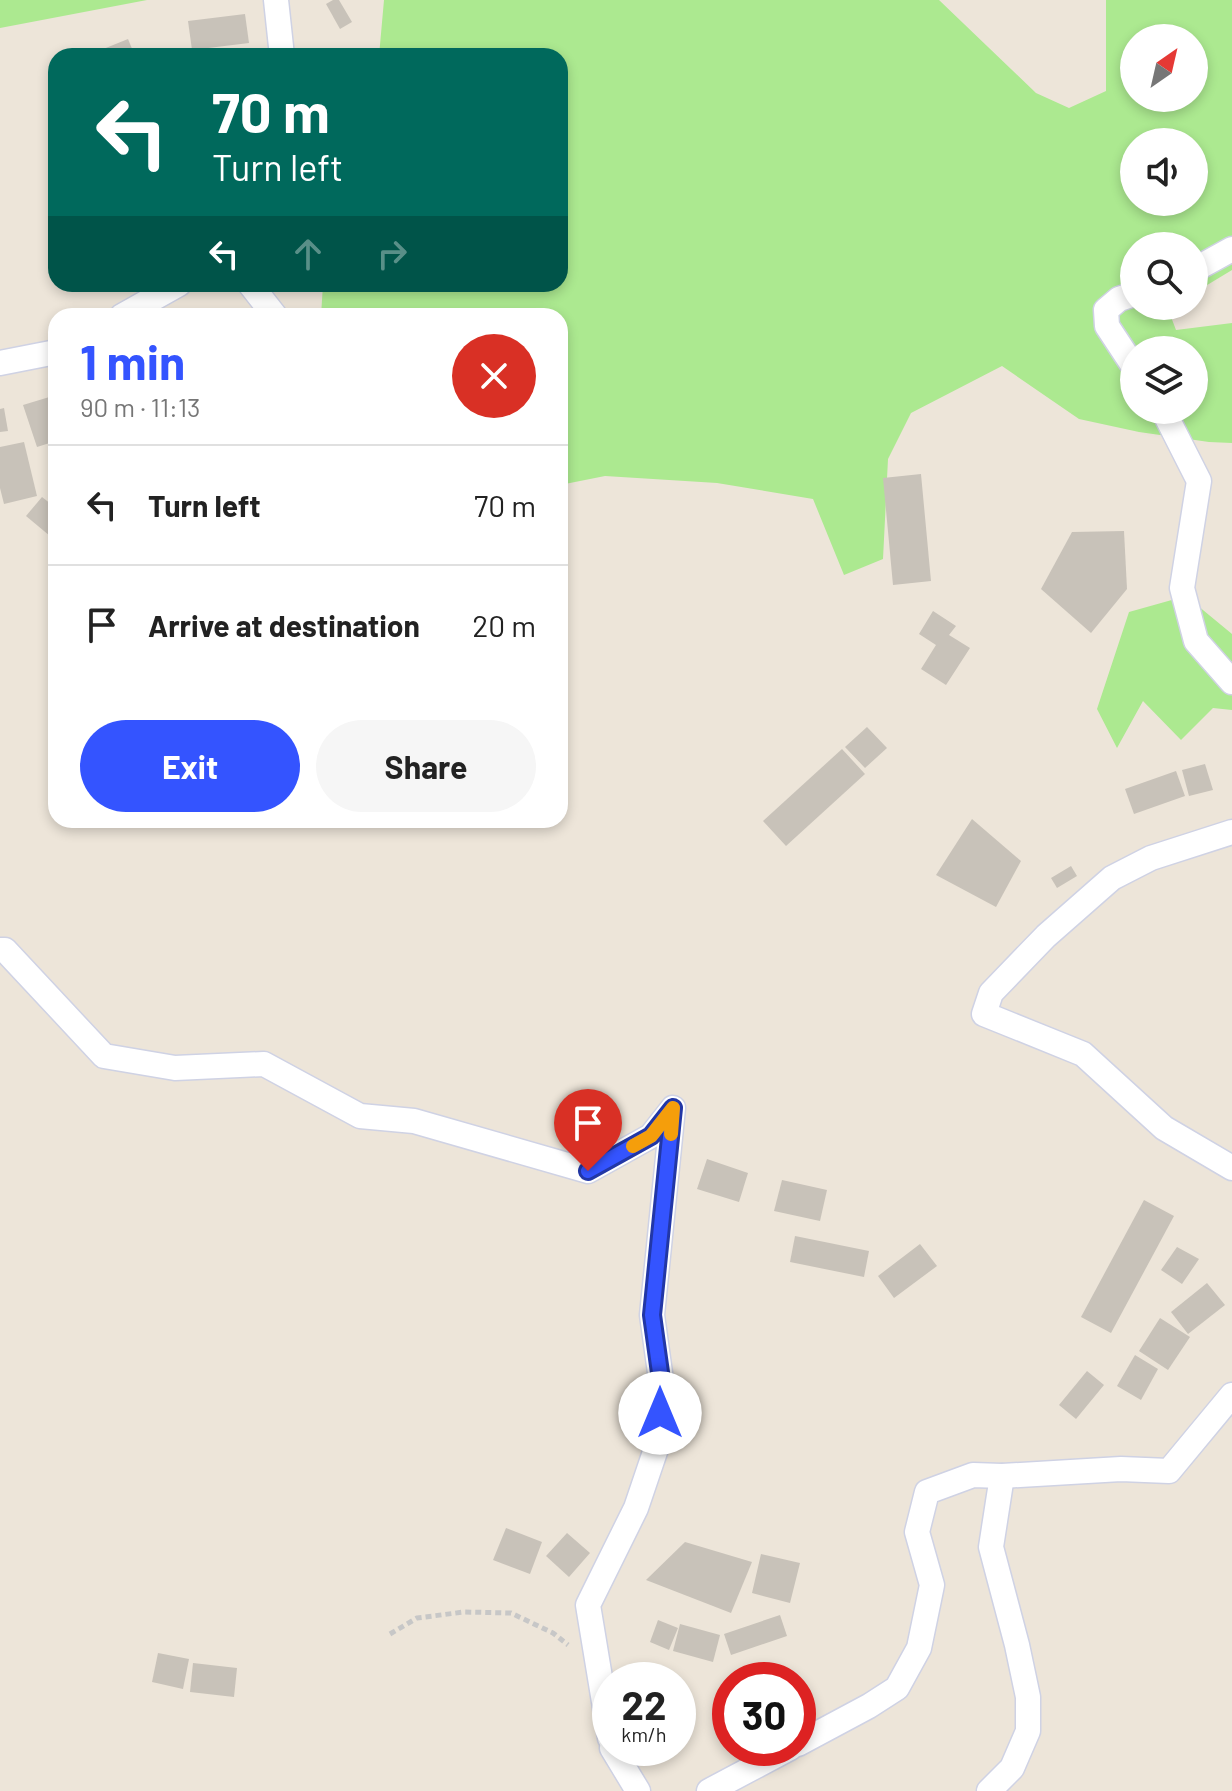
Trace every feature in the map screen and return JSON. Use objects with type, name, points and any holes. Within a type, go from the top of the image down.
[{"type":"street","points":[[276,0],[281,48]]},
{"type":"street","points":[[1208,262],[1232,249]]},
{"type":"street","points":[[136,308],[165,292]]},
{"type":"street","points":[[256,292],[269,308]]},
{"type":"street","points":[[1120,299],[1106,310],[1107,326],[1120,346]]},
{"type":"street","points":[[0,363],[48,354]]},
{"type":"street","points":[[1170,424],[1199,481],[1182,588],[1196,641],[1232,682]]},
{"type":"street","points":[[1232,832],[1151,858],[1112,878],[1046,936],[991,993],[984,1014],[1083,1054],[1164,1128],[1232,1168]]},
{"type":"street","points":[[0,950],[5,950],[104,1056],[175,1068],[264,1064],[360,1116],[414,1121],[588,1171],[651,1136],[673,1108],[652,1315],[662,1387],[659,1440],[636,1508],[588,1605],[598,1662]]},
{"type":"street","points":[[816,1734],[897,1688],[919,1648],[932,1585],[917,1532],[927,1492],[973,1475],[1121,1469],[1169,1471],[1232,1395]]},
{"type":"street","points":[[989,1791],[1012,1768],[1028,1731],[1028,1697],[991,1547],[1002,1476]]},
{"type":"street","points":[[623,1766],[638,1791]]},
{"type":"street","points":[[709,1791],[756,1766]]},
{"type":"path","points":[[390,1634],[417,1618],[464,1612],[511,1613],[553,1633],[592,1665]]},
{"type":"green space","points":[[0,0],[147,0],[0,28]]},
{"type":"green space","points":[[384,0],[939,0],[1036,93],[1069,108],[1106,91],[1106,0],[1232,0],[1232,270],[1208,285],[1208,232],[1120,232],[1120,320],[1172,320],[1176,330],[1232,323],[1232,443],[1139,432],[1079,419],[1002,366],[911,413],[888,459],[883,559],[844,575],[813,499],[717,483],[605,476],[568,483],[568,308],[322,308],[322,292],[568,292],[568,48],[380,48]]},
{"type":"green space","points":[[1186,596],[1232,634],[1232,710],[1213,708],[1181,740],[1143,701],[1117,748],[1097,709],[1129,612]]},
{"type":"building","points":[[339,0],[352,22],[340,29],[326,4]]},
{"type":"building","points":[[245,14],[249,43],[192,48],[188,21]]},
{"type":"building","points":[[128,39],[132,48],[106,48]]},
{"type":"building","points":[[48,397],[48,444],[37,447],[23,405]]},
{"type":"building","points":[[4,408],[8,431],[0,432],[0,409]]},
{"type":"building","points":[[24,442],[37,496],[4,504],[0,488],[0,447]]},
{"type":"building","points":[[921,474],[931,581],[893,585],[883,478]]},
{"type":"building","points":[[42,497],[48,502],[48,534],[26,516]]},
{"type":"building","points":[[1124,531],[1127,589],[1091,633],[1041,589],[1072,532]]},
{"type":"building","points":[[933,611],[956,626],[949,635],[970,648],[946,685],[921,669],[936,645],[919,634]]},
{"type":"building","points":[[867,727],[887,748],[865,768],[845,747]]},
{"type":"building","points":[[842,749],[865,774],[786,846],[763,821]]},
{"type":"building","points":[[1205,764],[1213,790],[1189,796],[1182,770]]},
{"type":"building","points":[[1176,771],[1185,796],[1134,814],[1125,789]]},
{"type":"building","points":[[972,819],[1021,861],[996,907],[936,875]]},
{"type":"building","points":[[1071,866],[1077,876],[1057,888],[1051,878]]},
{"type":"building","points":[[707,1159],[748,1173],[739,1202],[697,1189]]},
{"type":"building","points":[[782,1180],[827,1190],[820,1221],[774,1211]]},
{"type":"building","points":[[1144,1200],[1174,1216],[1111,1333],[1081,1317]]},
{"type":"building","points":[[795,1236],[869,1251],[864,1277],[790,1262]]},
{"type":"building","points":[[920,1244],[937,1266],[894,1298],[878,1276]]},
{"type":"building","points":[[1177,1247],[1199,1259],[1182,1284],[1161,1270]]},
{"type":"building","points":[[1207,1283],[1225,1305],[1188,1334],[1171,1312]]},
{"type":"building","points":[[1160,1318],[1190,1337],[1168,1370],[1139,1351]]},
{"type":"building","points":[[1135,1355],[1158,1369],[1141,1400],[1117,1386]]},
{"type":"building","points":[[1087,1371],[1104,1385],[1076,1419],[1059,1405]]},
{"type":"building","points":[[506,1528],[542,1542],[530,1574],[493,1560]]},
{"type":"building","points":[[567,1533],[590,1553],[569,1577],[546,1556]]},
{"type":"building","points":[[685,1542],[752,1562],[731,1613],[646,1580]]},
{"type":"building","points":[[761,1554],[800,1563],[790,1603],[752,1593]]},
{"type":"building","points":[[780,1615],[787,1636],[731,1655],[724,1634]]},
{"type":"building","points":[[658,1620],[678,1628],[669,1650],[650,1642]]},
{"type":"building","points":[[680,1624],[720,1635],[713,1662],[673,1651]]},
{"type":"building","points":[[158,1653],[189,1659],[183,1689],[152,1682]]},
{"type":"building","points":[[193,1663],[237,1668],[234,1697],[190,1692]]},
{"type":"slow traffic","points":[[633,1146],[651,1136],[673,1108],[671,1134]]},
{"type":"route","points":[[588,1171],[651,1136],[673,1108],[652,1315],[662,1387],[660,1413]]}]
